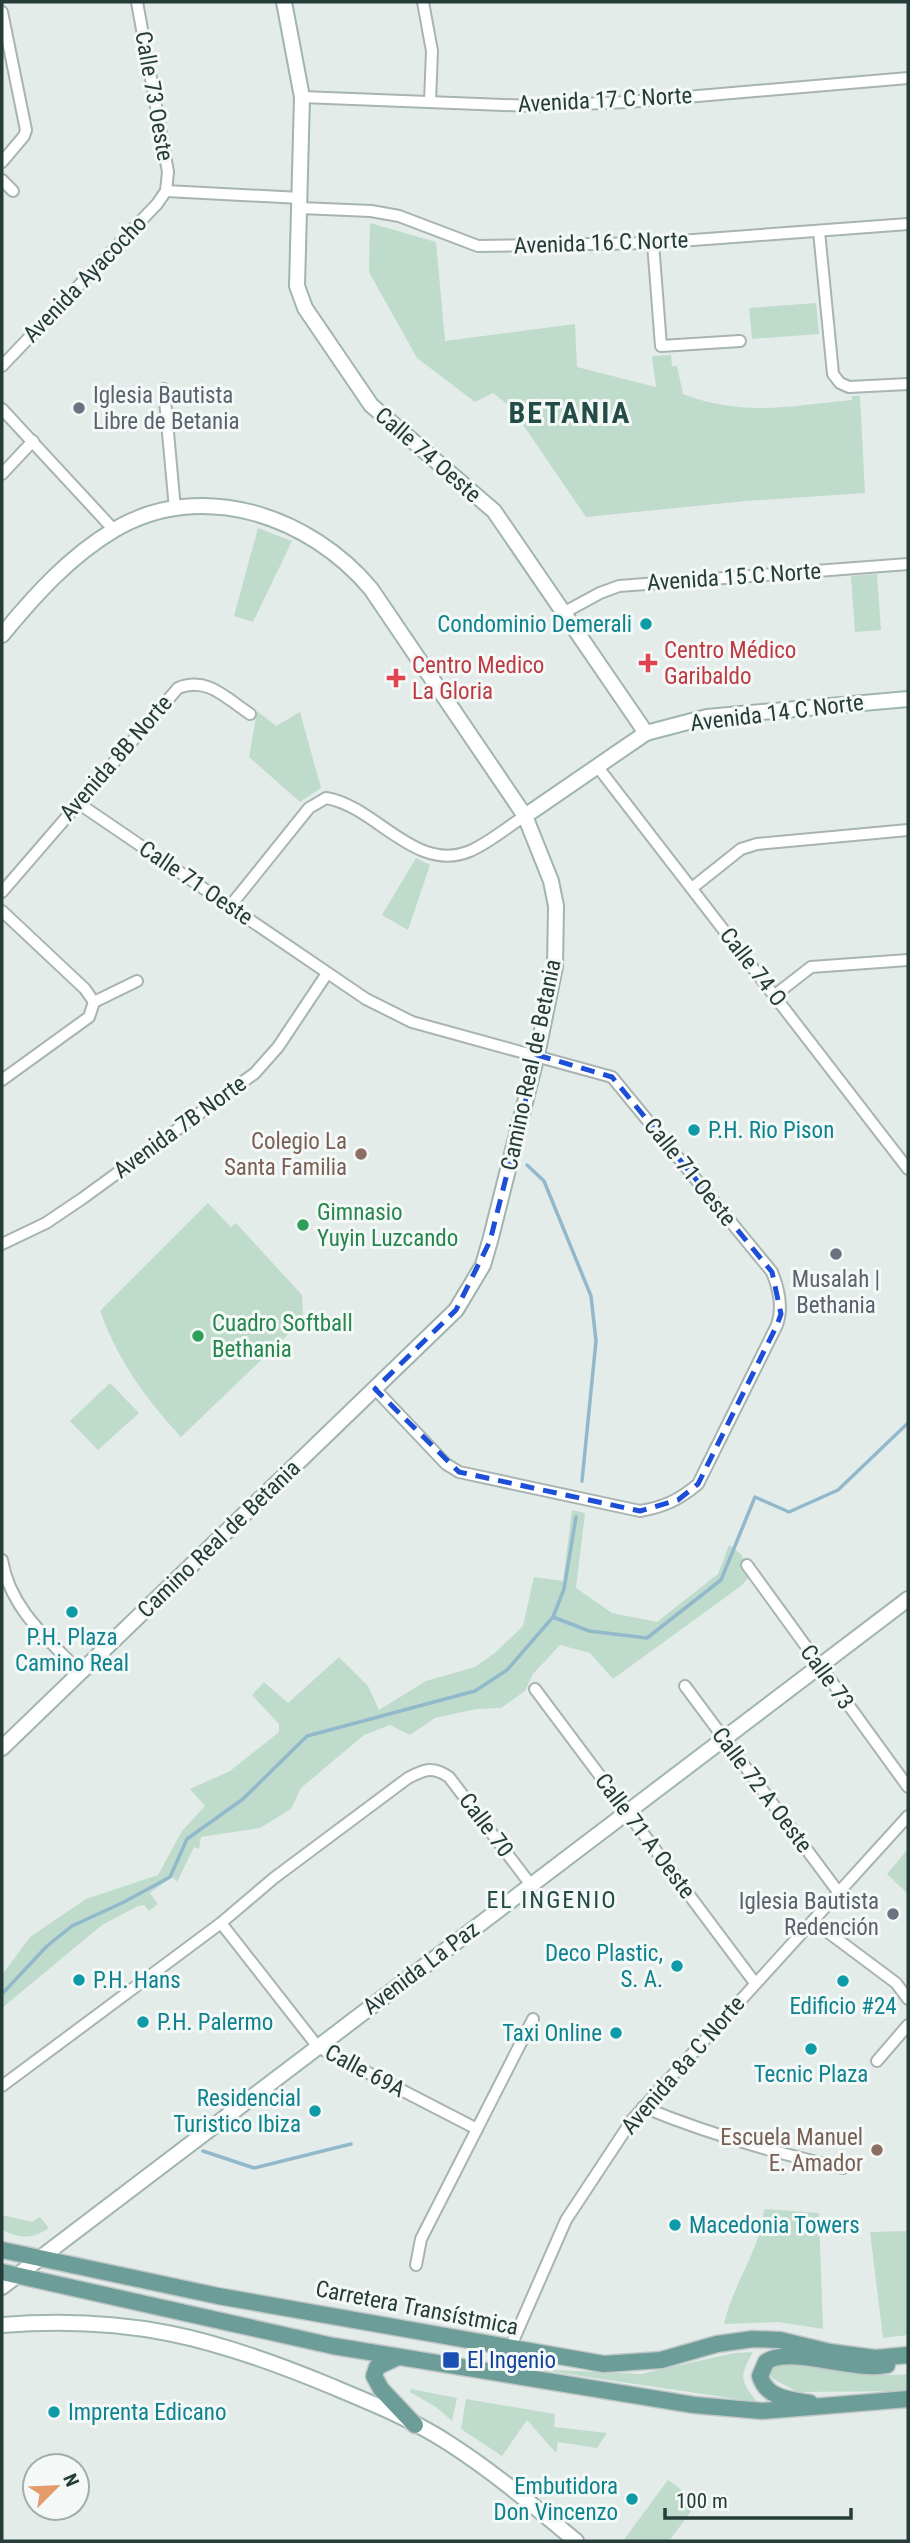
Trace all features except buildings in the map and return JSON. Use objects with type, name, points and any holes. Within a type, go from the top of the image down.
[{"type":"main road","name":"Carretera Transístmica","points":[[2,2250],[218,2296],[604,2364],[661,2360],[717,2344],[753,2339],[780,2340],[830,2352],[875,2358],[908,2358]]},
{"type":"main road","points":[[10,2274],[396,2358],[695,2405],[762,2411],[908,2399]]},
{"type":"main road","points":[[834,2406],[798,2401],[770,2392],[761,2380],[762,2366],[772,2358],[787,2356],[862,2368],[908,2358]]},
{"type":"main road","points":[[396,2358],[377,2367],[374,2376],[382,2389],[415,2425]]},
{"type":"street","name":"Calle 73 Oeste","points":[[137,2],[168,173],[166,191]]},
{"type":"street","name":"Calle 74 Oeste","points":[[284,2],[302,97],[297,286],[304,308],[370,405],[494,511],[646,733]]},
{"type":"street","points":[[423,2],[432,51],[430,102]]},
{"type":"street","points":[[2,12],[26,130],[2,162]]},
{"type":"street","name":"Avenida 17 C Norte","points":[[302,97],[531,106],[628,102],[908,78]]},
{"type":"street","points":[[2,180],[13,191]]},
{"type":"street","name":"Avenida 16 C Norte","points":[[166,191],[371,211],[399,216],[478,246],[653,243],[908,224]]},
{"type":"street","name":"Avenida Ayacocho","points":[[2,366],[157,204],[166,191]]},
{"type":"street","points":[[819,231],[833,374],[840,383],[859,388],[908,384]]},
{"type":"street","points":[[653,243],[661,346],[740,341]]},
{"type":"street","points":[[164,389],[175,509]]},
{"type":"street","points":[[2,409],[114,530]]},
{"type":"street","points":[[2,474],[33,441]]},
{"type":"street","name":"Camino Real de Betania","points":[[2,635],[58,573],[114,530],[135,519],[175,509],[220,506],[249,510],[292,525],[352,566],[524,816],[551,881],[556,906],[555,967],[537,1055],[482,1265],[456,1310],[2,1748]]},
{"type":"street","name":"Avenida 15 C Norte","points":[[565,612],[619,586],[908,564]]},
{"type":"street","name":"Avenida 8B Norte","points":[[2,892],[178,688],[195,682],[206,685],[250,714]]},
{"type":"street","name":"Avenida 14 C Norte","points":[[646,733],[707,717],[908,699]]},
{"type":"street","points":[[231,905],[309,808],[326,798],[344,800],[401,839],[426,852],[447,858],[471,851],[646,733]]},
{"type":"street","name":"Calle 74 O","points":[[597,766],[908,1169]]},
{"type":"street","name":"Calle 71 Oeste","points":[[78,803],[231,905],[326,975],[412,1022],[612,1077],[772,1272],[781,1314],[777,1325],[698,1484],[678,1500],[640,1511],[459,1472],[446,1464],[375,1389]]},
{"type":"street","points":[[692,888],[741,849],[757,844],[908,830]]},
{"type":"street","points":[[2,911],[85,989],[93,1002],[89,1017],[2,1080]]},
{"type":"street","points":[[775,995],[811,968],[908,960]]},
{"type":"street","name":"Avenida 7B Norte","points":[[2,1244],[46,1223],[83,1198],[255,1073],[278,1047],[326,975]]},
{"type":"street","points":[[93,1002],[137,981]]},
{"type":"street","points":[[2,1560],[5,1577],[16,1602],[81,1673]]},
{"type":"street","name":"Calle 73","points":[[747,1565],[908,1787]]},
{"type":"street","name":"Avenida La Paz","points":[[2,2287],[10,2274],[39,2258],[908,1599]]},
{"type":"street","name":"Calle 72 A Oeste","points":[[685,1686],[839,1893]]},
{"type":"street","name":"Calle 71 A Oeste","points":[[535,1689],[755,1983]]},
{"type":"street","name":"Calle 70","points":[[221,1923],[274,1878],[408,1777],[426,1769],[438,1769],[449,1777],[531,1885]]},
{"type":"street","name":"Avenida 8a C Norte","points":[[510,2348],[566,2220],[589,2182],[643,2108],[908,1816]]},
{"type":"street","points":[[813,1921],[896,1983],[908,1999]]},
{"type":"street","points":[[2,2086],[221,1923]]},
{"type":"street","name":"Calle 69A","points":[[221,1923],[318,2046],[477,2129]]},
{"type":"street","points":[[416,2265],[421,2239],[533,2020]]},
{"type":"street","points":[[877,2061],[908,2025]]},
{"type":"street","points":[[643,2108],[688,2126],[790,2157],[843,2168]]},
{"type":"street","points":[[2,2325],[63,2322],[120,2325],[208,2340],[277,2363],[386,2409],[415,2425],[492,2472],[576,2541]]},
{"type":"highlighted area","points":[[537,1055],[612,1077],[772,1272],[781,1314],[777,1325],[698,1484],[678,1500],[640,1511],[459,1472],[375,1389],[456,1310],[490,1241]]},
{"type":"green space","points":[[370,223],[436,242],[445,341],[575,324],[577,367],[656,387],[652,356],[671,355],[672,366],[677,366],[683,394],[705,401],[747,408],[767,408],[852,400],[852,396],[860,396],[865,493],[746,501],[586,517],[511,407],[493,393],[475,402],[417,358],[369,272]]},
{"type":"green space","points":[[816,303],[819,334],[752,339],[749,308]]},
{"type":"green space","points":[[258,528],[292,541],[253,622],[234,616]]},
{"type":"green space","points":[[877,574],[881,630],[855,632],[851,576]]},
{"type":"green space","points":[[257,711],[276,726],[300,712],[321,788],[300,802],[249,757]]},
{"type":"green space","points":[[416,858],[430,865],[408,930],[382,915]]},
{"type":"green space","name":"Cuadro Softball Bethania","points":[[208,1203],[231,1227],[236,1223],[302,1295],[303,1320],[181,1437],[134,1378],[100,1311]]},
{"type":"green space","points":[[110,1383],[139,1413],[98,1450],[70,1421]]},
{"type":"green space","points":[[572,1510],[585,1513],[576,1588],[612,1613],[657,1622],[718,1574],[729,1545],[741,1554],[751,1575],[741,1586],[613,1679],[590,1653],[560,1645],[533,1674],[525,1691],[501,1708],[476,1709],[435,1718],[410,1735],[390,1725],[364,1735],[301,1788],[291,1809],[260,1828],[201,1837],[199,1849],[194,1847],[177,1882],[172,1877],[150,1893],[158,1904],[149,1911],[144,1905],[138,1906],[102,1925],[2,2008],[2,1975],[30,1937],[86,1899],[158,1875],[182,1831],[205,1806],[190,1789],[230,1771],[279,1732],[279,1724],[252,1695],[264,1682],[288,1703],[339,1657],[368,1686],[379,1710],[426,1681],[475,1667],[496,1652],[523,1626],[534,1577],[563,1581]]},
{"type":"green space","points":[[908,1849],[908,1894],[887,1874]]},
{"type":"green space","points":[[764,2209],[819,2213],[823,2329],[779,2322],[724,2324],[762,2225]]},
{"type":"green space","points":[[2,2215],[32,2222],[40,2217],[49,2228],[31,2236],[14,2235],[2,2230]]},
{"type":"green space","points":[[908,2231],[908,2335],[883,2338],[870,2232]]},
{"type":"green space","points":[[753,2352],[743,2378],[757,2402],[534,2369],[641,2374],[734,2353]]},
{"type":"green space","points":[[775,2363],[874,2375],[908,2374],[908,2391],[797,2392],[772,2378],[769,2372]]},
{"type":"green space","points":[[411,2389],[457,2398],[452,2421],[436,2407],[410,2392]]},
{"type":"green space","points":[[466,2399],[555,2414],[554,2427],[607,2433],[597,2448],[558,2442],[556,2453],[527,2420],[502,2456],[461,2429]]},
{"type":"green space","points":[[668,2480],[698,2502],[669,2541],[623,2541]]},
{"type":"waterway","points":[[527,1165],[544,1181],[591,1296],[596,1341],[582,1481]]},
{"type":"waterway","points":[[2,1994],[47,1946],[72,1926],[170,1877],[187,1839],[243,1799],[307,1736],[475,1691],[507,1670],[553,1617],[589,1631],[647,1638],[721,1580],[755,1497],[789,1512],[838,1490],[908,1423]]},
{"type":"waterway","points":[[553,1617],[564,1589],[576,1517]]},
{"type":"waterway","points":[[203,2151],[254,2168],[351,2144]]},
{"type":"place","name":"Iglesia Bautista Libre de Betania","points":[[79,408]]},
{"type":"place","name":"Condominio Demerali","points":[[646,624]]},
{"type":"place","name":"Centro Médico Garibaldo","points":[[648,663]]},
{"type":"place","name":"Centro Medico La Gloria","points":[[396,678]]},
{"type":"place","name":"P.H. Rio Pison","points":[[694,1130]]},
{"type":"place","name":"Colegio La Santa Familia","points":[[361,1154]]},
{"type":"place","name":"Gimnasio Yuyin Luzcando","points":[[303,1225]]},
{"type":"place","name":"Musalah | Bethania","points":[[836,1254]]},
{"type":"place","name":"Cuadro Softball Bethania","points":[[198,1336]]},
{"type":"place","name":"P.H. Plaza Camino Real","points":[[72,1612]]},
{"type":"place","name":"Iglesia Bautista Redención","points":[[893,1914]]},
{"type":"place","name":"Deco Plastic, S. A.","points":[[677,1966]]},
{"type":"place","name":"P.H. Hans","points":[[79,1980]]},
{"type":"place","name":"Edificio #24","points":[[843,1981]]},
{"type":"place","name":"P.H. Palermo","points":[[143,2022]]},
{"type":"place","name":"Taxi Online","points":[[616,2033]]},
{"type":"place","name":"Tecnic Plaza","points":[[811,2049]]},
{"type":"place","name":"Residencial Turistico Ibiza","points":[[315,2111]]},
{"type":"place","name":"Escuela Manuel E. Amador","points":[[877,2150]]},
{"type":"place","name":"Macedonia Towers","points":[[675,2225]]},
{"type":"place","name":"El Ingenio","points":[[451,2360]]},
{"type":"place","name":"Imprenta Edicano","points":[[54,2412]]},
{"type":"place","name":"Embutidora Don Vincenzo","points":[[632,2499]]},
{"type":"district","name":"BETANIA","points":[[570,412]]},
{"type":"district","name":"EL INGENIO","points":[[552,1900]]}]
